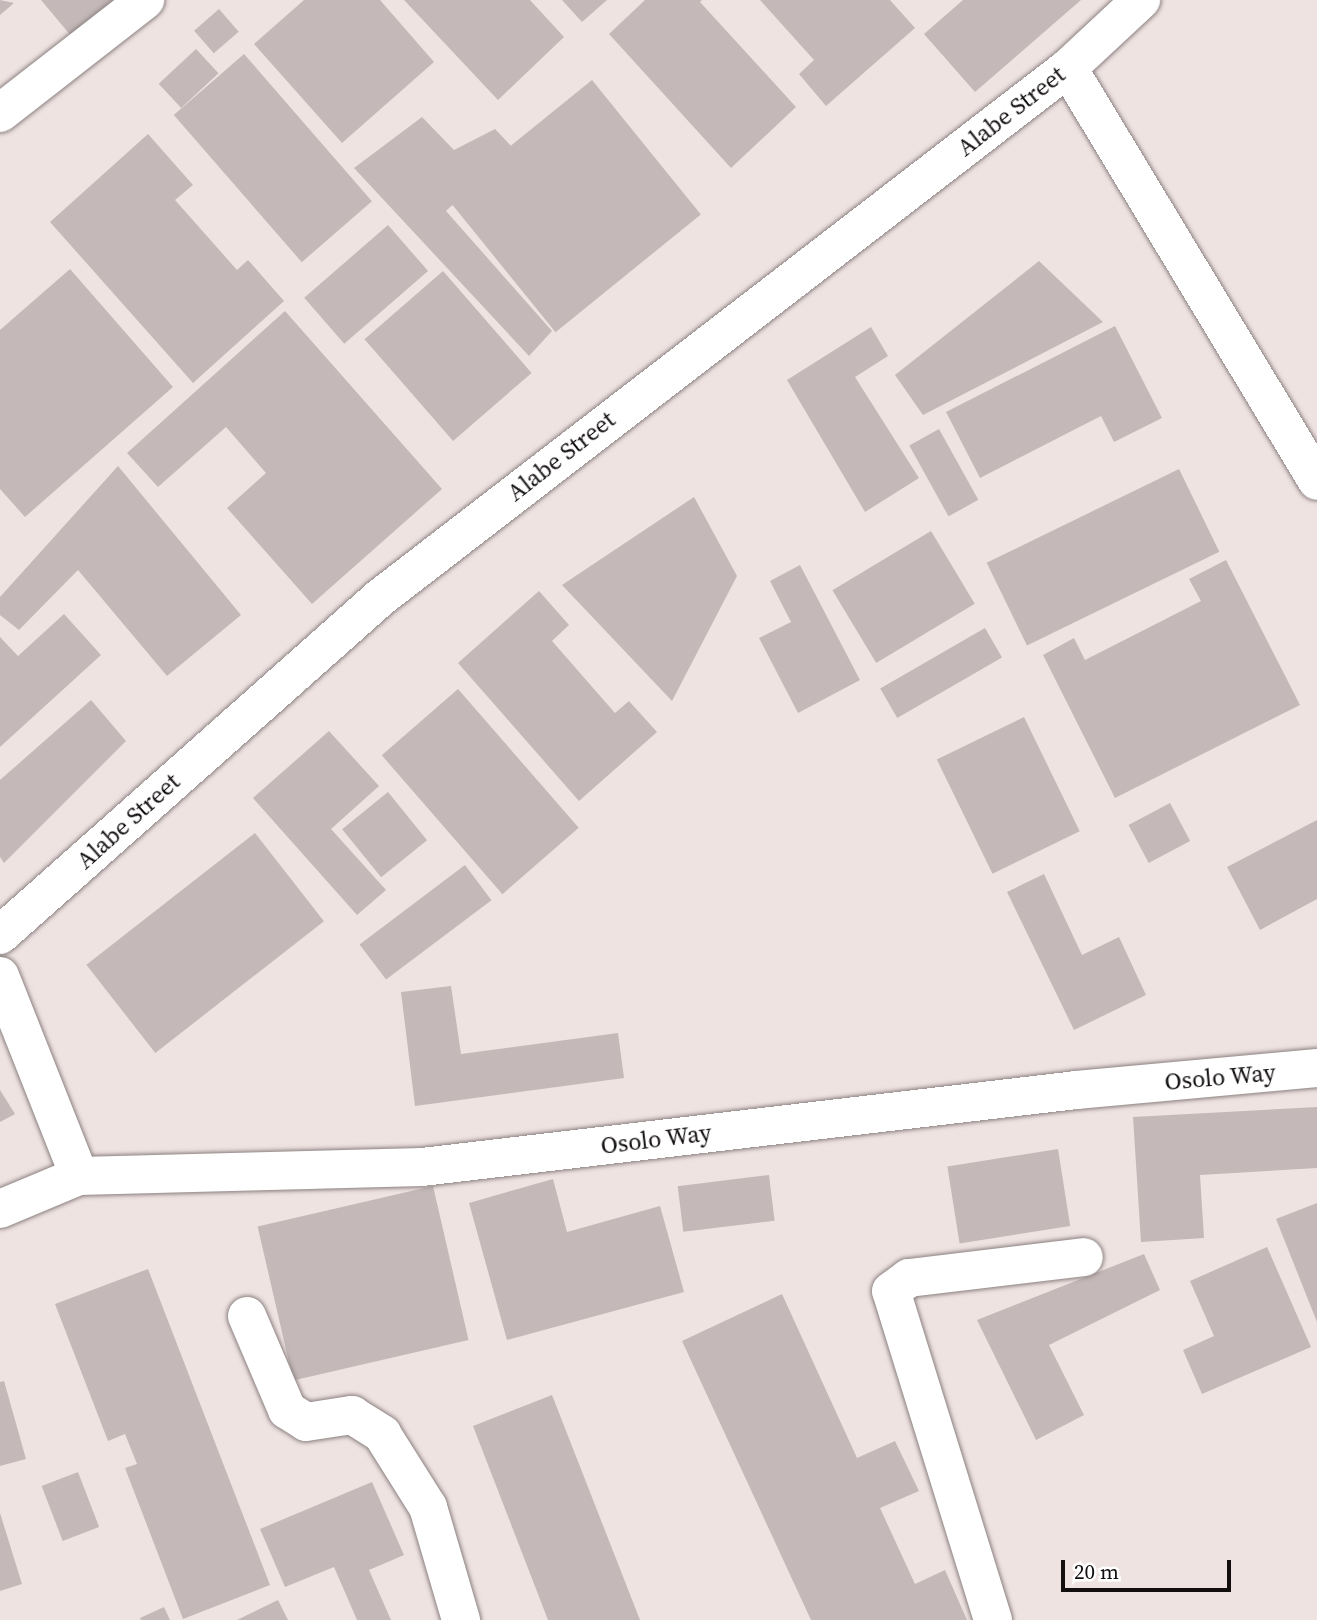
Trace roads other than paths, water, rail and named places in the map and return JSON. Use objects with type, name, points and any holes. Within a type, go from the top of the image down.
[{"type":"street","points":[[0,113],[145,0]]},
{"type":"street","name":"Alabe Street","points":[[0,935],[381,597],[1068,68],[1141,0]]},
{"type":"street","points":[[1068,68],[1317,481]]},
{"type":"street","points":[[0,976],[79,1176]]},
{"type":"street","name":"Osolo Way","points":[[0,1209],[79,1176],[422,1167],[1076,1090],[1317,1068]]},
{"type":"street","points":[[993,1620],[891,1291],[909,1278],[1084,1257]]},
{"type":"street","points":[[247,1316],[287,1410],[306,1422],[352,1415],[382,1434],[428,1507],[461,1620]]}]
